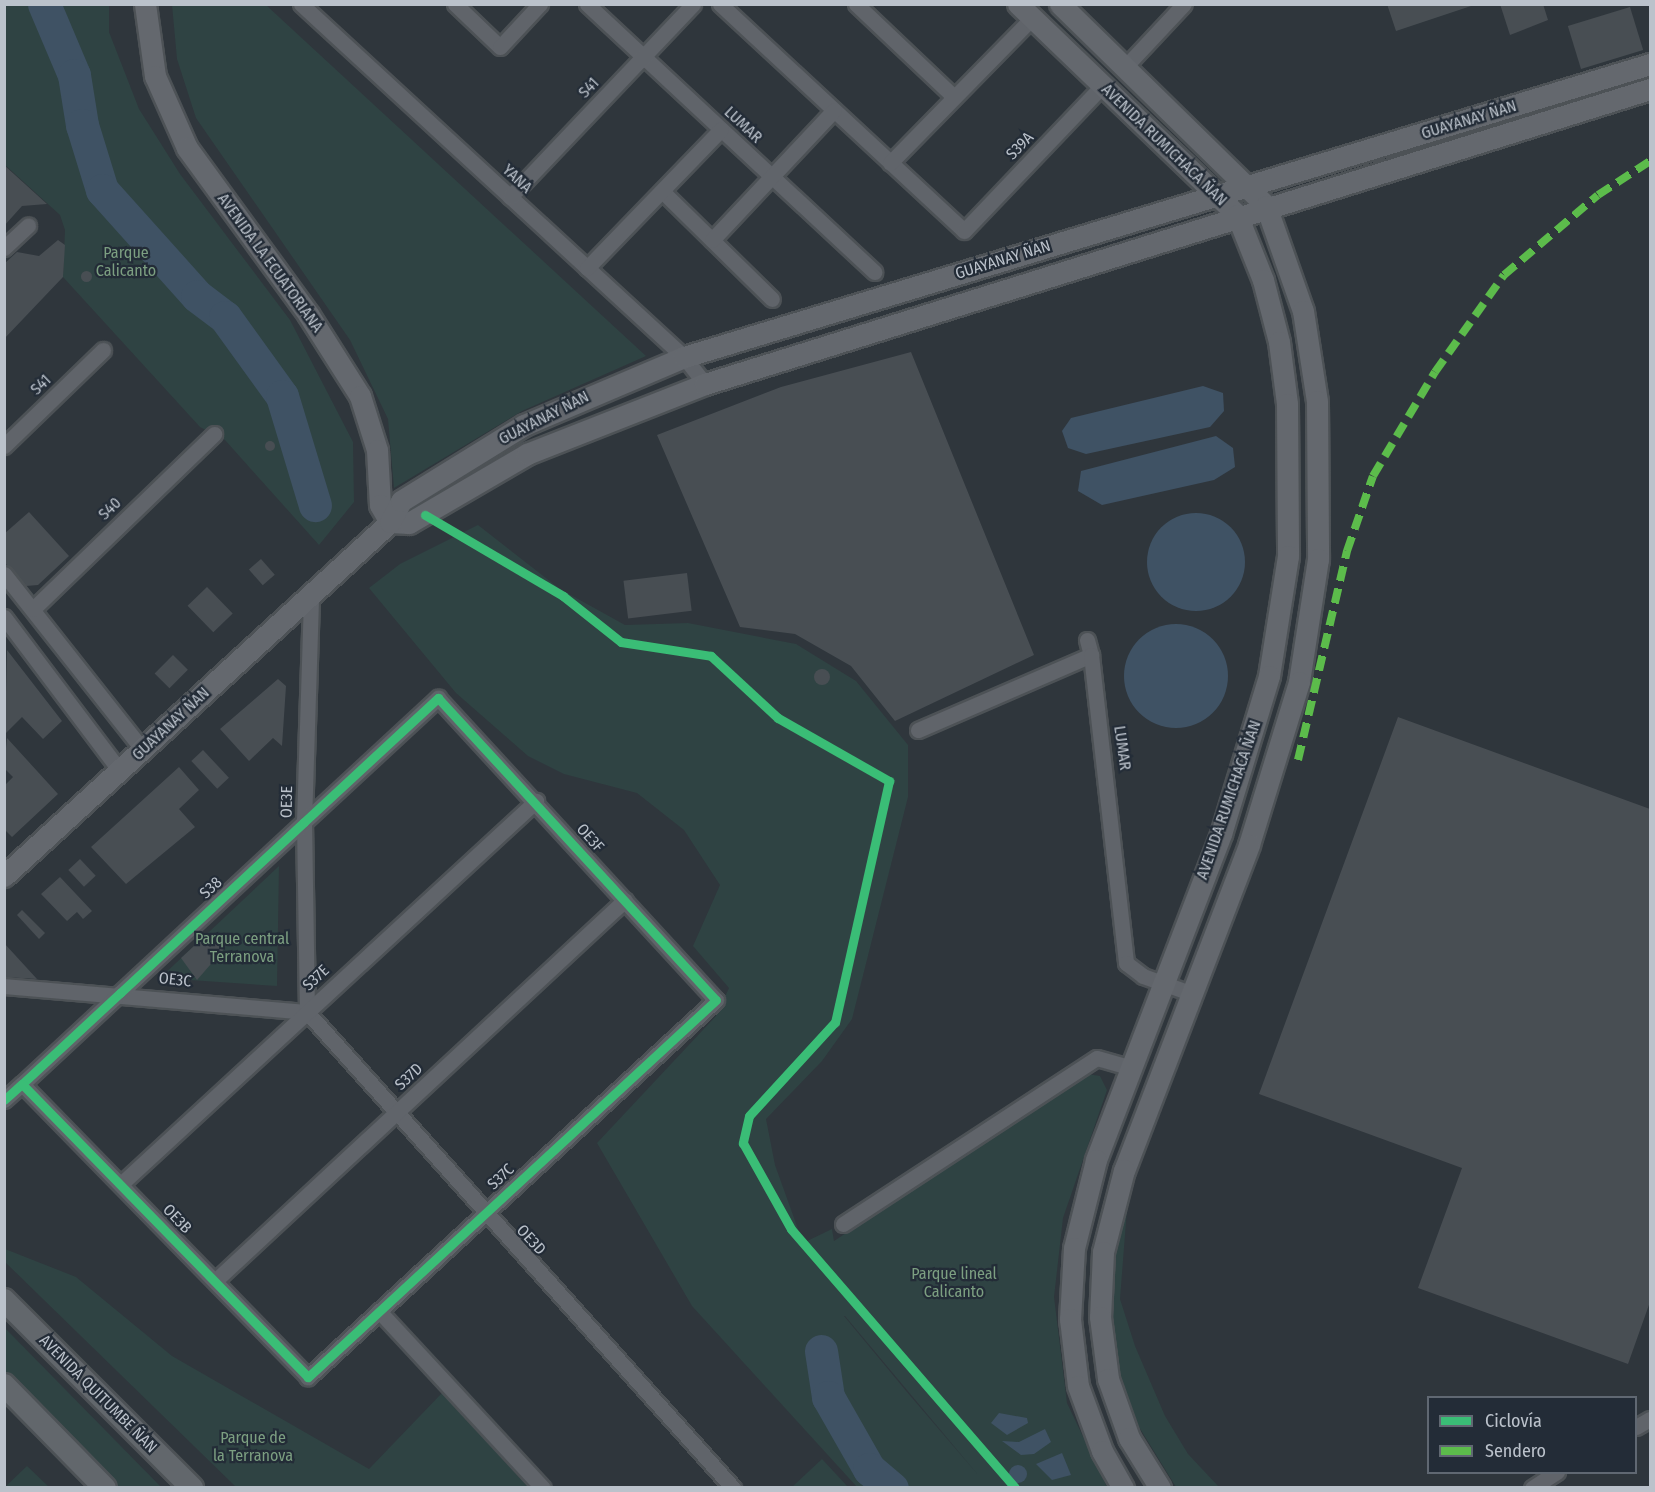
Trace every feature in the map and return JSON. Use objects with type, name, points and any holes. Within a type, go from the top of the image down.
[{"type":"main road","name":"AVENIDA LA ECUATORIANA","points":[[145,4],[155,76],[187,148],[308,314],[360,396],[377,450],[380,505],[390,522]]},
{"type":"main road","name":"AVENIDA RUMICHACA ÑAN","points":[[1060,4],[1266,206],[1292,271],[1309,336],[1320,460],[1318,559],[1299,682],[1276,768],[1124,1170],[1099,1289],[1102,1348],[1118,1410],[1160,1488]]},
{"type":"main road","name":"AVENIDA RUMICHACA ÑAN","points":[[1025,11],[1237,215],[1263,280],[1279,342],[1288,427],[1288,556],[1269,675],[1247,760],[1128,1067],[1081,1209],[1069,1288],[1078,1386],[1102,1451],[1123,1488]]},
{"type":"main road","name":"GUAYANAY ÑAN","points":[[4,876],[390,522],[400,501],[524,425],[684,357],[1218,195],[1250,188],[1650,64]]},
{"type":"main road","name":"GUAYANAY ÑAN","points":[[390,522],[409,523],[527,454],[705,384],[916,315],[1237,215],[1650,90]]},
{"type":"main road","points":[[908,288],[916,315]]},
{"type":"main road","name":"AVENIDA QUITUMBE ÑAN","points":[[4,1300],[192,1488]]},
{"type":"main road","points":[[4,1385],[105,1488]]},
{"type":"street","name":"YANA","points":[[301,4],[684,357],[705,384]]},
{"type":"street","points":[[455,4],[500,46],[540,4]]},
{"type":"street","name":"LUMAR","points":[[587,4],[874,272]]},
{"type":"street","name":"S41","points":[[510,197],[693,4]]},
{"type":"street","points":[[720,4],[890,163],[954,97],[1025,11]]},
{"type":"street","points":[[856,4],[954,97]]},
{"type":"street","points":[[1125,67],[1184,4]]},
{"type":"street","name":"S39A","points":[[890,163],[964,231],[1103,85]]},
{"type":"street","points":[[712,240],[770,175],[834,110]]},
{"type":"street","points":[[587,268],[721,129]]},
{"type":"street","points":[[662,191],[772,298]]},
{"type":"street","points":[[4,248],[28,226]]},
{"type":"street","name":"S41","points":[[4,446],[103,350]]},
{"type":"street","name":"S40","points":[[33,609],[213,434]]},
{"type":"street","points":[[4,574],[143,750]]},
{"type":"street","name":"OE3E","points":[[307,1012],[304,822],[311,594]]},
{"type":"street","points":[[7,626],[120,771]]},
{"type":"street","name":"LUMAR","points":[[918,730],[1089,647],[1126,963],[1161,983],[1190,993]]},
{"type":"street","name":"S38","points":[[4,1100],[438,698]]},
{"type":"street","name":"OE3F","points":[[438,698],[536,801],[716,1000]]},
{"type":"street","name":"S37E","points":[[122,1184],[536,801]]},
{"type":"street","name":"S37D","points":[[216,1280],[625,900]]},
{"type":"street","name":"OE3C","points":[[4,986],[120,993],[307,1012]]},
{"type":"street","name":"S37C","points":[[308,1377],[716,1000]]},
{"type":"street","name":"OE3D","points":[[307,1012],[394,1115],[726,1485]]},
{"type":"street","points":[[843,1224],[1097,1058],[1128,1067]]},
{"type":"street","name":"OE3B","points":[[22,1084],[216,1280],[308,1377]]},
{"type":"street","points":[[379,1311],[543,1488]]},
{"type":"street","points":[[1532,1488],[1555,1474]]},
{"type":"green space","name":"Parque Calicanto","points":[[5,5],[109,5],[109,32],[139,109],[180,174],[290,320],[353,442],[354,502],[319,545],[225,440],[200,427],[63,277],[65,230],[60,215],[5,165]]},
{"type":"green space","points":[[172,5],[266,5],[646,356],[522,411],[394,488],[388,419],[350,340],[196,118],[177,59]]},
{"type":"green space","name":"Parque lineal Calicanto","points":[[478,525],[560,589],[625,625],[688,623],[796,644],[856,681],[908,745],[908,797],[852,1019],[822,1061],[766,1119],[775,1165],[803,1243],[832,1229],[834,1241],[1087,1074],[1100,1076],[1107,1090],[1063,1218],[1054,1297],[1067,1403],[1107,1487],[857,1487],[692,1306],[597,1143],[716,1016],[729,988],[693,946],[720,885],[684,830],[637,793],[564,774],[528,756],[456,693],[369,588],[400,564]],"holes":[[[845,1316],[979,1476],[907,1392]]]},
{"type":"green space","name":"Parque central Terranova","points":[[279,866],[277,986],[160,978],[193,947]]},
{"type":"green space","points":[[1127,1209],[1120,1299],[1135,1346],[1165,1416],[1188,1454],[1219,1487],[1176,1487],[1139,1427],[1118,1370],[1111,1304],[1117,1233]]},
{"type":"green space","name":"Parque de la Terranova","points":[[5,1249],[76,1277],[172,1356],[369,1469],[442,1393],[528,1487],[236,1487],[5,1262]]},
{"type":"green space","points":[[4,1327],[161,1487],[117,1487],[5,1376]]},
{"type":"green space","points":[[822,1459],[848,1487],[792,1487]]},
{"type":"green space","points":[[27,1466],[49,1487],[5,1487]]},
{"type":"water","points":[[1203,386],[1223,393],[1224,411],[1210,427],[1086,454],[1068,448],[1062,431],[1071,418]]},
{"type":"water","points":[[1216,436],[1233,448],[1235,467],[1214,480],[1102,505],[1078,491],[1081,471]]},
{"type":"water","points":[[1196,513],[1215,516],[1231,527],[1242,543],[1245,562],[1242,581],[1231,597],[1215,608],[1196,611],[1177,608],[1161,597],[1150,581],[1147,562],[1150,543],[1161,527],[1177,516]]},
{"type":"water","points":[[1176,624],[1196,628],[1213,639],[1224,656],[1228,676],[1224,696],[1213,713],[1196,724],[1176,728],[1156,724],[1139,713],[1128,696],[1124,676],[1128,656],[1139,639],[1156,628]]},
{"type":"water","points":[[999,1413],[1027,1418],[1028,1423],[1007,1435],[991,1423]]},
{"type":"water","points":[[1045,1429],[1051,1442],[1034,1454],[1021,1455],[1002,1441],[1019,1442]]},
{"type":"water","points":[[1062,1453],[1071,1475],[1052,1480],[1036,1464]]},
{"type":"water","points":[[1018,1465],[1024,1468],[1027,1474],[1024,1480],[1018,1483],[1012,1480],[1009,1474],[1012,1468]]},
{"type":"building","points":[[1387,4],[1474,4],[1474,5],[1396,31]]},
{"type":"building","points":[[1500,4],[1543,4],[1548,20],[1510,35]]},
{"type":"building","points":[[1630,7],[1643,50],[1581,69],[1568,26]]},
{"type":"building","points":[[4,165],[47,204],[22,206],[4,226]]},
{"type":"building","points":[[58,240],[65,245],[63,277],[4,339],[4,264],[17,252],[39,256]]},
{"type":"building","points":[[86,271],[90,272],[90,280],[86,281],[82,280],[81,276],[82,272]]},
{"type":"building","points":[[911,352],[1034,655],[895,721],[851,666],[795,634],[740,627],[657,435],[781,387]]},
{"type":"building","points":[[270,441],[274,442],[274,450],[270,451],[266,450],[265,446],[266,442]]},
{"type":"building","points":[[29,512],[69,556],[38,585],[26,586],[4,562],[4,534]]},
{"type":"building","points":[[261,559],[275,575],[263,585],[249,569]]},
{"type":"building","points":[[687,573],[692,611],[628,619],[623,581]]},
{"type":"building","points":[[207,587],[233,614],[213,632],[188,606]]},
{"type":"building","points":[[7,650],[62,721],[43,739],[22,717],[5,734]]},
{"type":"building","points":[[173,655],[188,670],[169,688],[155,673]]},
{"type":"building","points":[[822,669],[830,677],[822,685],[814,677]]},
{"type":"building","points":[[278,679],[286,686],[282,746],[273,738],[249,761],[220,729]]},
{"type":"building","points":[[1398,717],[1650,809],[1650,1302],[1628,1364],[1418,1288],[1462,1168],[1259,1094]]},
{"type":"building","points":[[7,738],[58,794],[12,837],[4,829],[4,786],[13,777],[4,768]]},
{"type":"building","points":[[203,750],[229,778],[217,789],[191,761]]},
{"type":"building","points":[[179,767],[199,790],[179,809],[195,827],[126,884],[91,847]]},
{"type":"building","points":[[80,859],[96,876],[84,887],[68,870]]},
{"type":"building","points":[[60,877],[92,911],[83,919],[77,912],[67,921],[41,894]]},
{"type":"building","points":[[22,910],[45,933],[39,939],[17,915]]},
{"type":"building","points":[[207,934],[224,949],[197,980],[181,958]]},
{"type":"building","points":[[4,943],[37,979],[4,977]]},
{"type":"waterway","points":[[44,4],[74,75],[82,125],[102,190],[197,296],[225,317],[282,396],[315,505]]},
{"type":"waterway","points":[[821,1351],[828,1397],[869,1469],[892,1488]]},
{"type":"marked path","points":[[1298,760],[1347,551],[1373,476],[1435,372],[1504,275],[1598,195],[1650,161]]},
{"type":"cycle path","points":[[425,515],[563,596],[621,642],[711,656],[778,718],[889,781],[835,1022],[749,1116],[743,1143],[791,1229],[1015,1488]]},
{"type":"cycle path","points":[[4,1100],[438,698],[716,1000],[308,1377],[22,1084]]}]
